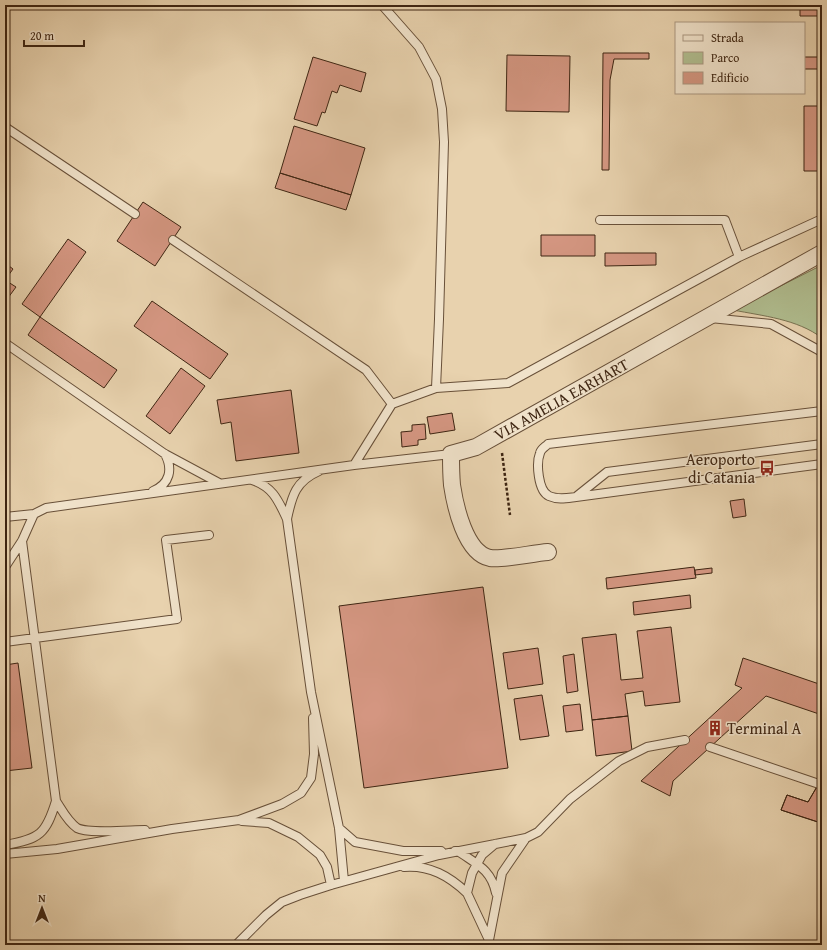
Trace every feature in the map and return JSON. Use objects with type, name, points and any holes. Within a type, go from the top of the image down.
[{"type":"street","name":"VIA AMELIA EARHART","points":[[451,454],[476,447],[822,254]]},
{"type":"street","points":[[451,454],[451,472],[454,498],[465,531],[474,548],[480,554],[489,558],[548,552]]},
{"type":"lane","points":[[382,5],[419,47],[436,79],[442,109],[444,142],[436,388]]},
{"type":"lane","points":[[5,126],[135,214]]},
{"type":"lane","points":[[354,465],[392,404],[436,388],[508,383],[739,257],[822,218]]},
{"type":"lane","points":[[600,220],[725,220],[739,257]]},
{"type":"lane","points":[[173,240],[366,370],[392,404]]},
{"type":"lane","points":[[707,318],[771,324],[822,352]]},
{"type":"lane","points":[[5,343],[165,454],[219,483]]},
{"type":"lane","points":[[822,411],[548,444],[539,454],[539,476],[541,488],[548,495],[557,498],[576,497],[822,464]]},
{"type":"lane","points":[[576,497],[606,472],[822,444]]},
{"type":"lane","points":[[148,494],[159,488],[166,481],[169,472],[169,462],[165,454]]},
{"type":"lane","points":[[5,517],[34,514],[46,508],[219,483],[326,468],[451,454]]},
{"type":"lane","points":[[287,519],[291,498],[302,481],[326,468]]},
{"type":"lane","points":[[245,480],[252,480],[268,488],[277,498],[287,519],[311,692],[339,828],[344,881]]},
{"type":"lane","points":[[5,567],[22,541],[34,514]]},
{"type":"lane","points":[[5,642],[177,619],[166,540],[208,535]]},
{"type":"lane","points":[[22,541],[56,801],[64,815],[78,828],[91,831],[172,829]]},
{"type":"lane","points":[[5,854],[57,849],[172,829],[239,820],[282,804],[301,793],[311,778],[314,754],[311,692]]},
{"type":"lane","points":[[236,945],[266,915],[282,902],[331,885],[388,869],[458,851],[526,838],[538,832],[570,799],[619,761],[647,747],[686,740]]},
{"type":"lane","points":[[710,747],[819,784]]},
{"type":"lane","points":[[5,845],[23,842],[41,833],[50,821],[56,801]]},
{"type":"lane","points":[[239,820],[269,823],[298,837],[320,855],[327,867],[331,885]]},
{"type":"lane","points":[[339,828],[355,842],[403,851],[458,851],[486,870],[494,883],[497,896]]},
{"type":"lane","points":[[489,943],[502,873],[526,838]]},
{"type":"lane","points":[[468,894],[472,874],[477,864],[482,855],[496,843]]},
{"type":"lane","points":[[388,869],[410,867],[430,869],[448,877],[468,894],[489,943]]},
{"type":"path","points":[[502,447],[510,515]]},
{"type":"green space","points":[[822,265],[822,338],[802,326],[791,322],[768,316],[733,310]]},
{"type":"building","points":[[800,5],[822,5],[822,16],[800,16]]},
{"type":"building","points":[[603,53],[649,53],[649,59],[614,59],[610,80],[609,170],[602,170]]},
{"type":"building","points":[[507,55],[570,56],[569,112],[506,111]]},
{"type":"building","points":[[313,57],[366,73],[361,92],[340,85],[337,93],[332,91],[325,113],[322,112],[317,126],[294,119]]},
{"type":"building","points":[[805,57],[821,57],[821,69],[805,69]]},
{"type":"building","points":[[804,106],[822,106],[822,171],[804,171]]},
{"type":"building","points":[[294,126],[365,148],[351,195],[280,173]]},
{"type":"building","points":[[280,173],[351,195],[346,210],[275,188]]},
{"type":"building","points":[[143,202],[181,227],[155,266],[117,241]]},
{"type":"building","points":[[541,235],[595,235],[595,256],[541,256]]},
{"type":"building","points":[[68,239],[86,252],[40,317],[22,304]]},
{"type":"building","points":[[605,253],[656,253],[656,265],[605,266]]},
{"type":"building","points":[[5,263],[13,269],[5,280]]},
{"type":"building","points":[[5,280],[16,287],[5,302]]},
{"type":"building","points":[[152,301],[228,354],[210,379],[134,326]]},
{"type":"building","points":[[40,317],[117,370],[104,388],[28,335]]},
{"type":"building","points":[[181,368],[205,386],[170,434],[146,416]]},
{"type":"building","points":[[291,390],[299,453],[236,461],[231,422],[221,424],[217,400]]},
{"type":"building","points":[[452,413],[455,430],[430,434],[427,417]]},
{"type":"building","points":[[425,424],[426,439],[418,440],[418,445],[402,447],[401,432],[412,431],[412,425]]},
{"type":"building","points":[[744,499],[746,516],[733,518],[730,501]]},
{"type":"building","points":[[694,567],[696,578],[607,589],[606,578]]},
{"type":"building","points":[[712,568],[712,573],[695,575],[695,570]]},
{"type":"building","points":[[483,587],[508,768],[364,788],[339,606]]},
{"type":"building","points":[[690,595],[691,608],[634,615],[633,602]]},
{"type":"building","points":[[671,627],[680,702],[645,706],[643,691],[625,694],[628,716],[592,720],[582,638],[616,634],[621,680],[643,678],[637,631]]},
{"type":"building","points":[[538,648],[543,684],[508,689],[503,653]]},
{"type":"building","points":[[574,654],[578,691],[567,693],[563,656]]},
{"type":"building","name":"Terminal A","points":[[743,658],[822,685],[822,715],[766,696],[673,781],[670,796],[641,781],[742,688],[735,685]]},
{"type":"building","points":[[18,663],[32,768],[5,771],[5,665]]},
{"type":"building","points":[[542,695],[549,736],[520,740],[514,699]]},
{"type":"building","points":[[580,704],[583,730],[566,732],[563,706]]},
{"type":"building","points":[[628,716],[632,751],[596,756],[592,720]]},
{"type":"building","name":"Terminal A","points":[[822,778],[821,823],[781,810],[787,795],[808,802]]},
{"type":"building","name":"Terminal A","points":[[822,778],[821,823],[781,810],[787,795],[808,802]]},
{"type":"place","name":"Aeroporto di Catania","points":[[767,468]]},
{"type":"place","name":"Terminal A","points":[[715,728]]}]
